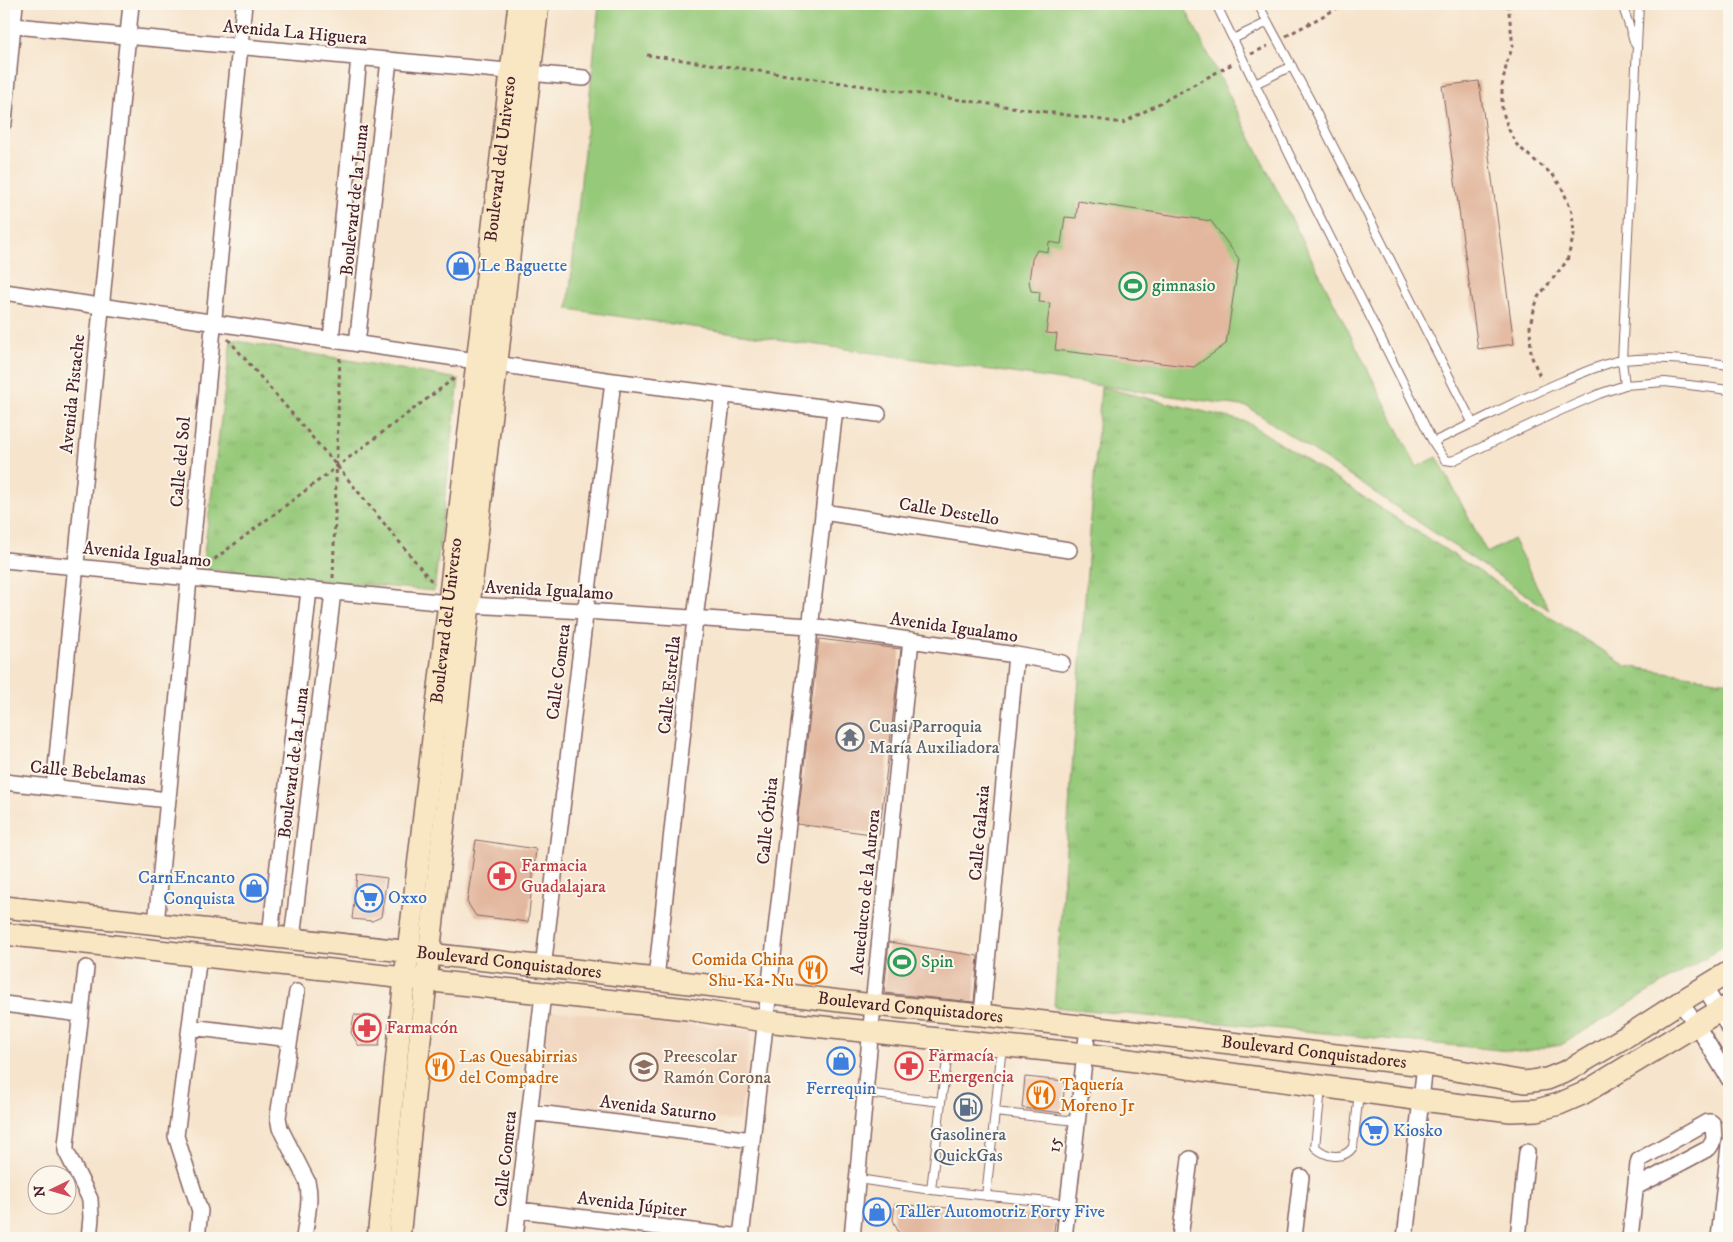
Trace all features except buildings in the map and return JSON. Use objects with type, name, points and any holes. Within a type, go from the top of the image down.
[{"type":"street","points":[[4,122],[8,25],[15,4]]},
{"type":"street","name":"Avenida Pistache","points":[[54,788],[130,4]]},
{"type":"street","name":"Calle del Sol","points":[[156,924],[244,4]]},
{"type":"street","name":"Boulevard del Universo","points":[[518,4],[520,73]]},
{"type":"street","name":"Boulevard del Universo","points":[[399,1238],[426,980],[419,953],[520,73],[538,4]]},
{"type":"street","name":"Avenida La Higuera","points":[[8,25],[584,78]]},
{"type":"street","name":"Boulevard de la Luna","points":[[335,340],[359,58]]},
{"type":"street","name":"Boulevard de la Luna","points":[[357,344],[389,60]]},
{"type":"street","points":[[4,292],[613,381],[878,414]]},
{"type":"street","name":"Calle Cometa","points":[[543,968],[613,381]]},
{"type":"street","name":"Calle Estrella","points":[[656,979],[695,619],[723,395]]},
{"type":"street","name":"Calle Órbita","points":[[741,1238],[835,409]]},
{"type":"street","name":"Calle Destello","points":[[824,512],[1069,550]]},
{"type":"street","name":"Avenida Igualamo","points":[[4,560],[459,604],[810,626],[1062,663]]},
{"type":"street","name":"Boulevard de la Luna","points":[[270,936],[309,590]]},
{"type":"street","name":"Boulevard de la Luna","points":[[292,939],[333,592]]},
{"type":"street","name":"Acueducto de la Aurora","points":[[852,1238],[873,1005],[911,640]]},
{"type":"street","name":"Calle Galaxia","points":[[982,1015],[1016,655]]},
{"type":"street","name":"Calle Bebelamas","points":[[4,782],[168,800]]},
{"type":"street","points":[[284,810],[307,812]]},
{"type":"street","name":"Boulevard Conquistadores","points":[[4,907],[1425,1065],[1525,1082],[1547,1079],[1567,1071],[1729,972]]},
{"type":"street","name":"Boulevard Conquistadores","points":[[4,934],[426,980],[687,1010],[765,1021],[1003,1044],[1511,1111],[1537,1110],[1559,1104],[1582,1094],[1696,1024],[1726,1014]]},
{"type":"street","name":"Boulevard del Universo","points":[[378,1238],[405,978],[419,953]]},
{"type":"street","points":[[196,1238],[200,1210],[176,1136],[199,955]]},
{"type":"street","points":[[86,968],[66,1151],[90,1199],[89,1238]]},
{"type":"street","points":[[1704,986],[1726,1014]]},
{"type":"street","points":[[297,992],[278,1122],[309,1188],[304,1238]]},
{"type":"street","name":"Calle Cometa","points":[[515,1238],[543,994]]},
{"type":"street","points":[[1680,1002],[1696,1024],[1729,1079]]},
{"type":"street","points":[[4,1004],[80,1014]]},
{"type":"street","points":[[190,1027],[290,1039]]},
{"type":"street","name":"15","points":[[1064,1238],[1088,1027]]},
{"type":"street","points":[[1406,1238],[1425,1065]]},
{"type":"street","name":"Avenida Saturno","points":[[530,1112],[752,1140]]},
{"type":"street","points":[[1630,1238],[1638,1164],[1642,1158],[1707,1122],[1713,1124],[1714,1140],[1709,1148],[1636,1187]]},
{"type":"street","points":[[1719,1238],[1729,1145]]},
{"type":"street","points":[[1518,1238],[1528,1152]]},
{"type":"street","points":[[1180,1238],[1190,1159]]},
{"type":"street","points":[[1294,1238],[1301,1177]]},
{"type":"street","name":"Avenida Júpiter","points":[[519,1210],[624,1231],[741,1238]]},
{"type":"lane","points":[[1216,4],[1314,206],[1442,458],[1452,461],[1555,413],[1625,385],[1665,382],[1729,390]]},
{"type":"lane","points":[[1258,4],[1292,66],[1472,424]]},
{"type":"lane","points":[[1622,4],[1636,49]]},
{"type":"lane","points":[[1625,385],[1622,360],[1639,4]]},
{"type":"lane","points":[[1233,39],[1268,22]]},
{"type":"lane","points":[[1255,84],[1292,66]]},
{"type":"lane","points":[[1433,442],[1591,369],[1622,360],[1660,359],[1729,365]]},
{"type":"lane","points":[[931,1190],[950,1040]]},
{"type":"lane","points":[[986,1196],[1003,1044]]},
{"type":"lane","points":[[1321,1086],[1315,1147],[1327,1155],[1342,1156],[1353,1147],[1359,1091]]},
{"type":"lane","points":[[866,1093],[941,1102]]},
{"type":"lane","points":[[994,1112],[1076,1121]]},
{"type":"lane","points":[[858,1179],[931,1190],[1068,1204]]},
{"type":"path","points":[[646,55],[1123,123],[1345,4]]},
{"type":"path","points":[[1508,4],[1514,46],[1507,62],[1502,86],[1502,109],[1508,128],[1517,145],[1553,175],[1562,188],[1572,212],[1574,234],[1568,260],[1538,297],[1530,324],[1531,355],[1545,389]]},
{"type":"path","points":[[213,323],[459,604]]},
{"type":"path","points":[[333,592],[337,466],[335,340]]},
{"type":"path","points":[[189,578],[337,466],[487,363]]},
{"type":"shaded area","name":"Preescolar Ramón Corona","points":[[548,1010],[751,1031],[739,1121],[538,1102]]},
{"type":"green space","points":[[599,4],[1183,4],[1417,467],[1437,457],[1487,553],[1513,539],[1549,610],[1248,407],[568,309]]},
{"type":"green space","points":[[231,340],[459,379],[434,591],[202,569]]},
{"type":"green space","points":[[1101,387],[1247,422],[1626,666],[1729,682],[1729,943],[1561,1045],[1520,1052],[1054,1007]]},
{"type":"place","name":"Le Baguette","points":[[461,266]]},
{"type":"place","name":"gimnasio","points":[[1133,286]]},
{"type":"place","name":"Cuasi Parroquia María Auxiliadora","points":[[850,737]]},
{"type":"place","name":"Farmacia Guadalajara","points":[[502,876]]},
{"type":"place","name":"CarnEncanto Conquista","points":[[254,888]]},
{"type":"place","name":"Oxxo","points":[[369,898]]},
{"type":"place","name":"Spin","points":[[902,962]]},
{"type":"place","name":"Comida China Shu-Ka-Nu","points":[[813,970]]},
{"type":"place","name":"Farmacón","points":[[367,1028]]},
{"type":"place","name":"Ferrequin","points":[[841,1061]]},
{"type":"place","name":"Farmacía Emergencia","points":[[909,1066]]},
{"type":"place","name":"Las Quesabirrias del Compadre","points":[[440,1067]]},
{"type":"place","name":"Preescolar Ramón Corona","points":[[644,1067]]},
{"type":"place","name":"Taquería Moreno Jr","points":[[1041,1095]]},
{"type":"place","name":"Gasolinera QuickGas","points":[[968,1107]]},
{"type":"place","name":"Kiosko","points":[[1374,1131]]},
{"type":"place","name":"Taller Automotriz Forty Five","points":[[877,1212]]}]
